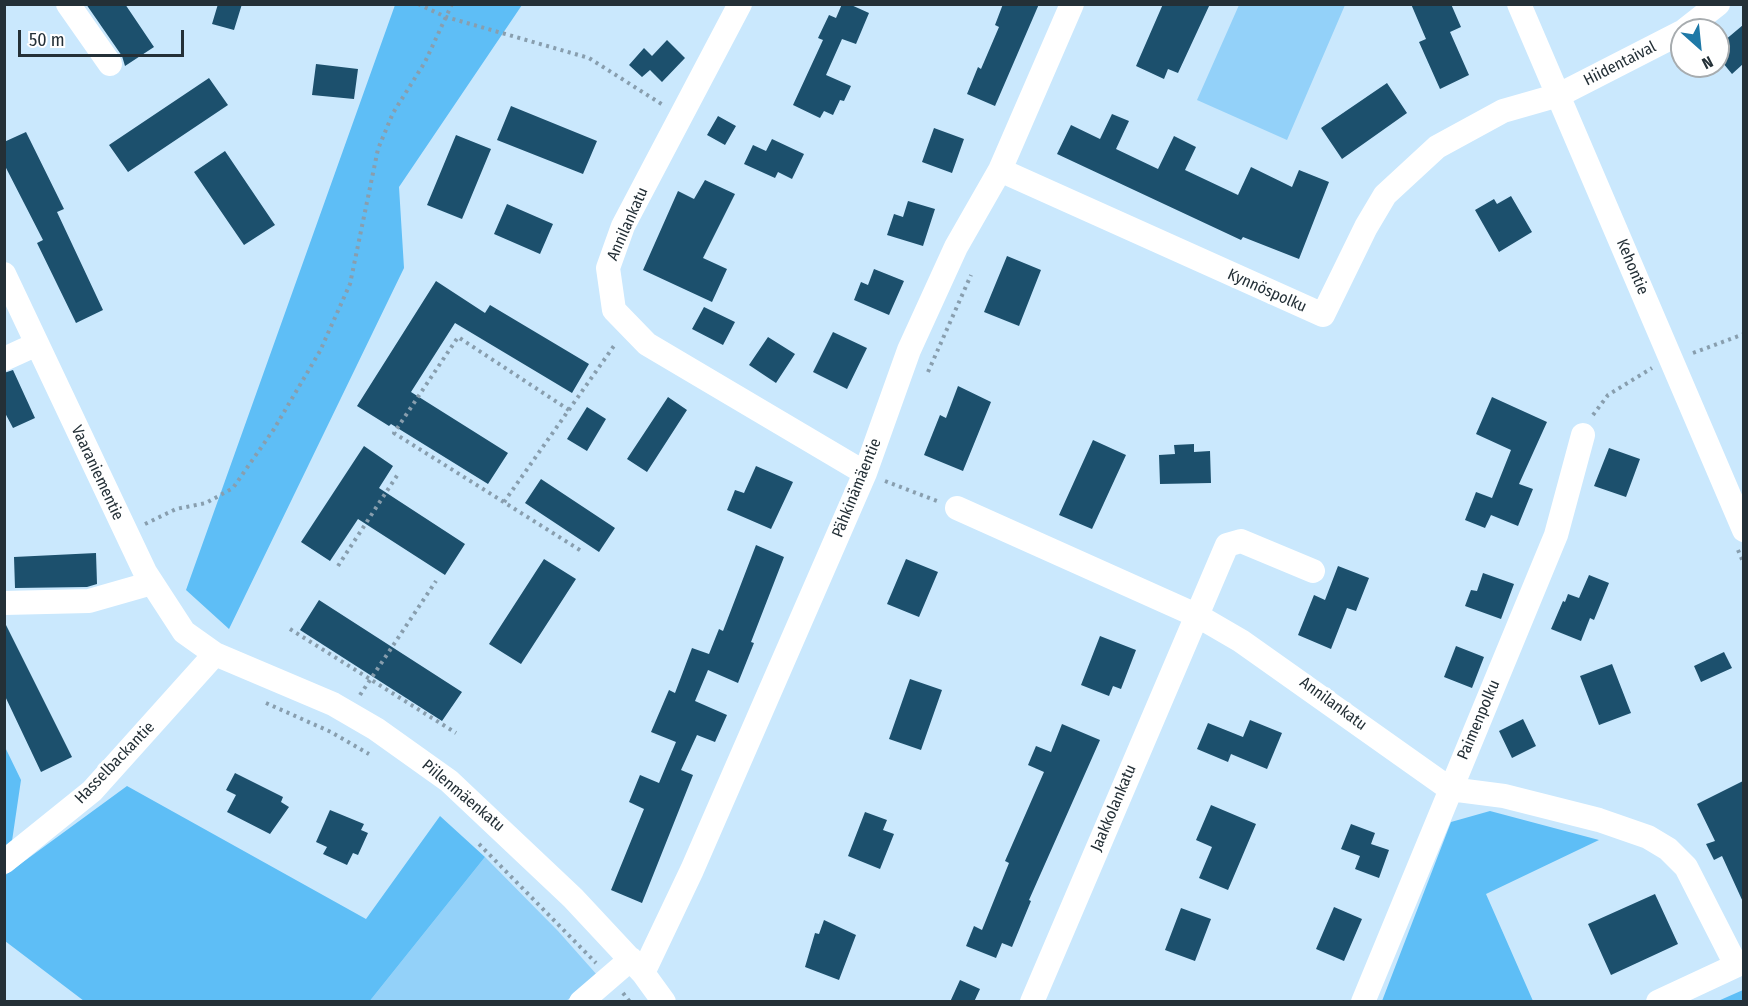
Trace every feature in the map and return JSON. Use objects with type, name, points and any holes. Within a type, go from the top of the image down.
[{"type":"street","points":[[68,4],[110,64]]},
{"type":"street","name":"Annilankatu","points":[[740,4],[623,226],[608,268],[614,310],[647,344],[872,476]]},
{"type":"street","name":"Pähkinämäentie","points":[[580,1002],[609,978],[637,966],[692,870],[872,476],[909,350],[956,248],[1000,170],[1072,4]]},
{"type":"street","name":"Kehontie","points":[[1520,4],[1743,530]]},
{"type":"street","name":"Hiidentaival","points":[[1700,18],[1718,4]]},
{"type":"street","name":"Hiidentaival","points":[[1559,95],[1670,38]]},
{"type":"street","name":"Kynnöspolku","points":[[1000,170],[1323,315],[1366,227],[1385,195],[1416,163],[1460,132],[1503,111],[1559,95]]},
{"type":"street","name":"Vaaraniementie","points":[[4,274],[126,533],[152,583],[183,632],[215,654]]},
{"type":"street","points":[[4,359],[37,344]]},
{"type":"street","name":"Paimenpolku","points":[[1363,1002],[1556,535],[1583,435]]},
{"type":"street","name":"Annilankatu","points":[[957,508],[1198,616],[1286,670],[1450,789],[1504,796],[1599,820],[1648,837],[1668,849],[1686,867],[1740,964]]},
{"type":"street","name":"Jaakkolankatu","points":[[1032,1002],[1227,545],[1240,541],[1312,571]]},
{"type":"street","points":[[4,603],[89,601],[152,583]]},
{"type":"street","name":"Piilenmäenkatu","points":[[215,654],[347,713],[376,729],[449,781],[523,848],[637,966],[664,1002]]},
{"type":"street","name":"Hasselbackantie","points":[[4,862],[92,791],[215,654]]},
{"type":"street","points":[[1658,1002],[1740,964]]},
{"type":"path","points":[[418,4],[446,17],[589,58],[681,117]]},
{"type":"path","points":[[126,533],[176,509],[206,503],[232,488],[274,429],[320,351],[350,284],[378,149],[393,113],[425,63],[452,4]]},
{"type":"path","points":[[504,502],[628,325]]},
{"type":"path","points":[[1583,435],[1608,395],[1636,376],[1743,334]]},
{"type":"path","points":[[569,410],[458,337],[394,433],[583,552]]},
{"type":"path","points":[[338,566],[398,474]]},
{"type":"path","points":[[872,476],[957,508]]},
{"type":"path","points":[[347,713],[436,581]]},
{"type":"path","points":[[290,629],[456,733]]},
{"type":"path","points":[[256,699],[331,732],[372,757]]},
{"type":"path","points":[[475,840],[630,1002]]},
{"type":"shaded area","points":[[395,5],[522,5],[399,187],[404,268],[229,629],[186,590]]},
{"type":"shaded area","points":[[1239,5],[1345,5],[1287,140],[1197,100]]},
{"type":"shaded area","points":[[4,745],[21,780],[12,841],[4,847]]},
{"type":"shaded area","points":[[127,786],[366,919],[440,816],[485,857],[369,1002],[84,1001],[5,941],[4,876]]},
{"type":"shaded area","points":[[1490,811],[1599,840],[1486,894],[1533,1001],[1382,1001],[1451,822]]},
{"type":"shaded area","points":[[485,857],[558,931],[598,976],[566,1001],[369,1002]]},
{"type":"shaded area","points":[[1743,990],[1743,1001],[1718,1001]]},
{"type":"building","points":[[86,4],[125,4],[154,47],[125,66],[122,56]]},
{"type":"building","points":[[218,4],[242,4],[234,30],[212,24]]},
{"type":"building","points":[[842,4],[849,4],[869,13],[856,44],[842,39],[826,75],[851,86],[844,101],[840,100],[833,115],[824,111],[820,118],[793,105],[823,40],[818,38],[829,15],[836,18]]},
{"type":"building","points":[[1003,4],[1039,4],[995,106],[967,94],[978,67],[981,69],[999,27],[995,25]]},
{"type":"building","points":[[1163,4],[1210,4],[1178,73],[1168,69],[1164,79],[1136,66]]},
{"type":"building","points":[[1411,4],[1451,4],[1461,27],[1450,32],[1469,75],[1440,89],[1419,42],[1426,39]]},
{"type":"building","points":[[1743,25],[1743,64],[1732,74],[1730,72],[1730,36]]},
{"type":"building","points":[[667,40],[685,58],[662,82],[650,70],[642,77],[629,65],[644,48],[652,56]]},
{"type":"building","points":[[316,64],[358,69],[354,99],[312,95]]},
{"type":"building","points":[[209,78],[228,105],[128,172],[109,145]]},
{"type":"building","points":[[1387,83],[1407,113],[1342,159],[1321,128]]},
{"type":"building","points":[[511,106],[597,141],[583,174],[497,140]]},
{"type":"building","points":[[1112,114],[1129,121],[1116,149],[1158,169],[1174,136],[1196,147],[1185,170],[1238,195],[1251,167],[1292,187],[1299,170],[1329,182],[1299,259],[1243,237],[1241,240],[1057,154],[1071,125],[1100,139]]},
{"type":"building","points":[[718,116],[736,126],[725,145],[707,135]]},
{"type":"building","points":[[934,128],[964,139],[952,173],[922,162]]},
{"type":"building","points":[[26,132],[64,209],[57,212],[103,310],[76,323],[37,243],[43,240],[4,164],[4,142]]},
{"type":"building","points":[[456,135],[491,149],[462,219],[427,205]]},
{"type":"building","points":[[772,139],[804,154],[792,179],[778,172],[775,178],[744,164],[753,145],[766,151]]},
{"type":"building","points":[[225,151],[275,225],[244,245],[194,172]]},
{"type":"building","points":[[705,180],[735,194],[703,258],[727,269],[712,302],[643,270],[678,191],[694,199]]},
{"type":"building","points":[[1511,196],[1532,232],[1499,252],[1475,210],[1494,199],[1497,204]]},
{"type":"building","points":[[908,201],[935,209],[923,246],[887,235],[894,214],[903,217]]},
{"type":"building","points":[[507,204],[553,224],[540,254],[494,234]]},
{"type":"building","points":[[1007,256],[1041,270],[1019,326],[984,312]]},
{"type":"building","points":[[874,269],[904,281],[889,315],[854,300],[861,282],[868,285]]},
{"type":"building","points":[[436,281],[485,313],[490,305],[589,364],[572,393],[455,323],[411,392],[508,453],[488,484],[391,424],[389,426],[357,406]]},
{"type":"building","points":[[704,307],[735,322],[723,345],[692,329]]},
{"type":"building","points":[[833,332],[867,348],[847,389],[813,372]]},
{"type":"building","points":[[768,337],[795,354],[776,383],[749,365]]},
{"type":"building","points":[[13,370],[35,418],[13,428],[4,411],[4,373]]},
{"type":"building","points":[[958,386],[991,402],[963,471],[924,455],[940,415],[946,418]]},
{"type":"building","points":[[668,397],[687,410],[647,472],[627,459]]},
{"type":"building","points":[[1492,397],[1547,422],[1519,484],[1533,489],[1518,526],[1491,515],[1485,528],[1465,520],[1476,492],[1492,498],[1511,450],[1476,434]]},
{"type":"building","points":[[587,407],[606,419],[587,451],[567,439]]},
{"type":"building","points":[[1093,440],[1126,455],[1092,529],[1059,515]]},
{"type":"building","points":[[1194,444],[1194,452],[1210,451],[1211,483],[1160,484],[1159,455],[1175,454],[1174,445]]},
{"type":"building","points":[[364,446],[393,466],[379,488],[465,544],[445,575],[358,519],[330,561],[301,542]]},
{"type":"building","points":[[1609,448],[1640,459],[1626,497],[1594,486]]},
{"type":"building","points":[[756,466],[793,482],[771,529],[727,510],[735,490],[744,493]]},
{"type":"building","points":[[541,479],[615,528],[599,552],[525,503]]},
{"type":"building","points":[[756,545],[784,557],[751,642],[754,643],[738,683],[708,670],[695,701],[727,715],[715,742],[697,735],[681,770],[693,775],[642,903],[611,890],[644,809],[629,802],[640,775],[659,783],[676,742],[651,732],[669,690],[675,693],[692,648],[709,654],[719,629],[723,631]]},
{"type":"building","points":[[96,553],[97,584],[87,587],[15,588],[14,557]]},
{"type":"building","points":[[544,559],[576,579],[521,664],[489,644]]},
{"type":"building","points":[[906,559],[938,572],[919,617],[887,604]]},
{"type":"building","points":[[1338,566],[1369,578],[1356,611],[1347,608],[1331,649],[1298,635],[1314,595],[1325,600]]},
{"type":"building","points":[[1483,573],[1514,584],[1501,619],[1465,606],[1471,590],[1477,591]]},
{"type":"building","points":[[1589,575],[1609,583],[1594,620],[1590,618],[1581,641],[1551,629],[1563,601],[1565,602],[1568,594],[1579,598]]},
{"type":"building","points":[[319,600],[462,692],[442,721],[300,630]]},
{"type":"building","points":[[4,621],[72,757],[41,772],[4,694]]},
{"type":"building","points":[[1100,636],[1136,650],[1121,689],[1113,686],[1109,696],[1081,685]]},
{"type":"building","points":[[1456,646],[1484,657],[1472,688],[1444,677]]},
{"type":"building","points":[[1724,652],[1732,668],[1701,682],[1694,666]]},
{"type":"building","points":[[1612,664],[1631,713],[1599,725],[1580,676]]},
{"type":"building","points":[[910,679],[942,690],[921,750],[889,739]]},
{"type":"building","points":[[1523,719],[1536,746],[1512,758],[1499,731]]},
{"type":"building","points":[[1250,720],[1282,733],[1267,769],[1231,754],[1228,762],[1197,749],[1208,723],[1243,737]]},
{"type":"building","points":[[1062,724],[1100,740],[1029,900],[1031,901],[1012,947],[1002,943],[996,958],[966,946],[974,926],[982,930],[1009,863],[1005,861],[1044,772],[1028,765],[1036,746],[1051,752]]},
{"type":"building","points":[[235,773],[283,797],[281,802],[289,807],[270,834],[227,812],[236,795],[226,790]]},
{"type":"building","points":[[1743,781],[1743,902],[1722,856],[1714,860],[1706,844],[1715,841],[1697,804]]},
{"type":"building","points":[[1211,805],[1256,824],[1228,890],[1199,878],[1212,847],[1196,840]]},
{"type":"building","points":[[330,810],[364,824],[361,830],[368,833],[358,855],[353,853],[347,865],[323,854],[327,847],[316,842]]},
{"type":"building","points":[[865,812],[887,820],[883,830],[894,834],[880,869],[848,856]]},
{"type":"building","points":[[1351,824],[1375,833],[1371,844],[1389,850],[1379,878],[1355,869],[1360,856],[1341,849]]},
{"type":"building","points":[[1655,894],[1678,944],[1611,975],[1588,924]]},
{"type":"building","points":[[1334,907],[1362,919],[1344,961],[1316,949]]},
{"type":"building","points":[[1181,908],[1211,919],[1195,961],[1165,950]]},
{"type":"building","points":[[824,920],[856,935],[839,980],[805,967],[815,933],[819,934]]},
{"type":"building","points":[[960,980],[980,989],[974,1002],[950,1002]]}]
